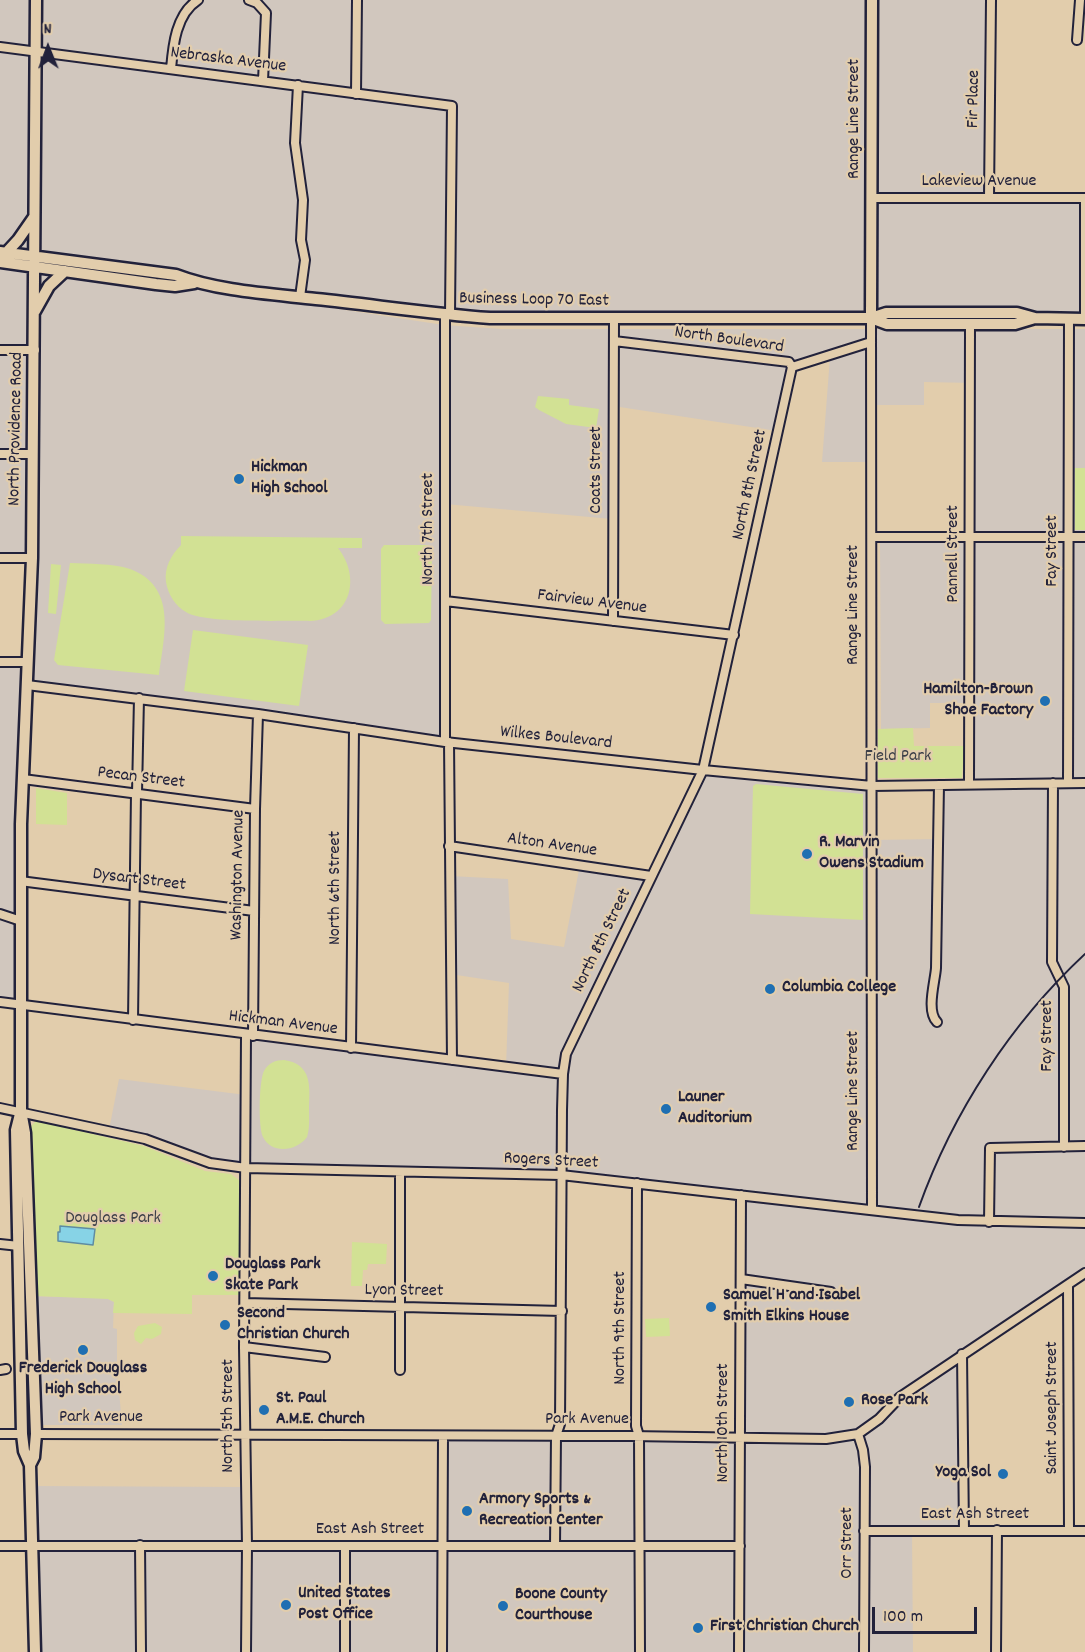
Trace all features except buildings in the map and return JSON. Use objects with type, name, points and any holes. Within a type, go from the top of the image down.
[{"type":"main road","name":"North Providence Road","points":[[35,1652],[32,1461],[36,1434],[26,1133],[21,1111],[20,881],[32,558],[36,0]]},
{"type":"main road","name":"Range Line Street","points":[[871,318],[872,0]]},
{"type":"main road","points":[[2,256],[18,240],[34,216]]},
{"type":"main road","name":"Business Loop 70 East","points":[[2,256],[34,262],[176,275],[197,283],[300,297],[447,315],[510,319],[871,318],[886,313],[1017,313],[1035,318],[1085,319]]},
{"type":"main road","name":"Business Loop 70 East","points":[[34,262],[65,271],[156,284],[175,286],[197,283]]},
{"type":"main road","points":[[34,312],[49,286],[65,271]]},
{"type":"main road","name":"Business Loop 70 East","points":[[871,318],[887,324],[1015,324],[1035,318]]},
{"type":"main road","name":"North Providence Road","points":[[21,1111],[16,1130],[22,1434],[24,1451],[32,1461]]},
{"type":"main road","points":[[22,1398],[27,1423],[31,1432],[36,1434]]},
{"type":"street","points":[[171,69],[174,40],[183,17],[198,0]]},
{"type":"street","points":[[249,0],[257,3],[266,14],[263,81]]},
{"type":"street","points":[[356,94],[357,0]]},
{"type":"street","name":"Fir Place","points":[[989,198],[991,0]]},
{"type":"street","points":[[1077,40],[1080,0]]},
{"type":"street","name":"Nebraska Avenue","points":[[0,47],[452,106]]},
{"type":"street","points":[[298,85],[295,143],[303,200],[301,240],[305,260],[300,297]]},
{"type":"street","name":"North 7th Street","points":[[452,106],[447,315],[446,601],[452,1060]]},
{"type":"street","name":"Lakeview Avenue","points":[[873,198],[1085,198]]},
{"type":"street","points":[[1085,198],[1085,319]]},
{"type":"street","name":"Range Line Street","points":[[871,318],[872,1210]]},
{"type":"street","name":"Fay Street","points":[[1068,783],[1069,318]]},
{"type":"street","name":"Coats Street","points":[[613,621],[614,320]]},
{"type":"street","name":"Pannell Street","points":[[969,784],[970,324]]},
{"type":"street","name":"North Boulevard","points":[[614,341],[789,362],[792,367],[871,342]]},
{"type":"street","points":[[0,350],[34,350]]},
{"type":"street","name":"North 8th Street","points":[[555,1545],[556,1436],[560,1424],[562,1311],[563,1074],[566,1054],[703,770],[792,367]]},
{"type":"street","points":[[0,453],[33,454]]},
{"type":"street","points":[[872,537],[1085,537]]},
{"type":"street","points":[[0,558],[32,558]]},
{"type":"street","name":"Fairview Avenue","points":[[446,601],[734,635]]},
{"type":"street","points":[[0,662],[28,662]]},
{"type":"street","name":"Wilkes Boulevard","points":[[27,684],[258,714],[447,742],[872,786],[1085,783]]},
{"type":"street","points":[[133,1020],[139,698]]},
{"type":"street","name":"Washington Avenue","points":[[250,1035],[258,714]]},
{"type":"street","name":"North 6th Street","points":[[351,1048],[354,728]]},
{"type":"street","name":"Pecan Street","points":[[22,779],[255,809]]},
{"type":"street","name":"Fay Street","points":[[1053,783],[1052,962],[1064,987],[1064,1147]]},
{"type":"street","points":[[937,1022],[932,1014],[933,982],[936,969],[939,785]]},
{"type":"street","name":"Alton Avenue","points":[[449,846],[651,876]]},
{"type":"street","name":"Dysart Street","points":[[20,881],[254,911]]},
{"type":"street","points":[[0,914],[21,921]]},
{"type":"street","name":"Hickman Avenue","points":[[0,1002],[563,1074]]},
{"type":"street","name":"North 5th Street","points":[[246,1652],[244,1347],[250,1035]]},
{"type":"street","name":"Rogers Street","points":[[0,1108],[145,1139],[210,1163],[246,1168],[561,1175],[989,1222],[1085,1223]]},
{"type":"street","points":[[989,1222],[990,1149],[1085,1146]]},
{"type":"street","points":[[400,1172],[400,1370]]},
{"type":"street","name":"North 9th Street","points":[[637,1183],[636,1426],[639,1436],[640,1652]]},
{"type":"street","name":"North 10th Street","points":[[739,1652],[741,1195]]},
{"type":"street","points":[[0,1244],[19,1246]]},
{"type":"street","name":"Park Avenue","points":[[36,1434],[639,1436],[826,1439],[858,1434],[879,1419],[900,1398],[962,1354],[1085,1273]]},
{"type":"street","points":[[741,1279],[831,1292]]},
{"type":"street","name":"Saint Joseph Street","points":[[1068,1285],[1069,1530]]},
{"type":"street","name":"Lyon Street","points":[[245,1303],[562,1311]]},
{"type":"street","points":[[244,1347],[325,1357]]},
{"type":"street","points":[[962,1354],[964,1531]]},
{"type":"street","points":[[0,1434],[22,1434]]},
{"type":"street","name":"Orr Street","points":[[858,1434],[865,1467],[864,1652]]},
{"type":"street","points":[[442,1436],[442,1652]]},
{"type":"street","points":[[996,1652],[997,1530]]},
{"type":"street","name":"East Ash Street","points":[[864,1531],[1085,1531]]},
{"type":"street","points":[[140,1545],[141,1652]]},
{"type":"street","name":"East Ash Street","points":[[0,1546],[740,1546]]},
{"type":"street","points":[[345,1547],[345,1652]]},
{"type":"shaded area","points":[[0,0],[871,0],[871,317],[445,314],[68,268],[444,325],[501,329],[1085,329],[1085,1272],[962,1354],[965,1531],[912,1532],[913,1652],[35,1652],[31,1486],[245,1487],[247,1546],[443,1546],[443,1436],[739,1439],[741,1195],[561,1175],[210,1163],[109,1130],[119,1079],[246,1095],[249,1033],[506,1067],[509,983],[450,974],[450,876],[508,879],[511,939],[564,947],[580,865],[651,876],[703,770],[872,786],[872,840],[937,839],[939,785],[969,784],[974,383],[924,382],[924,405],[873,405],[873,462],[822,462],[830,357],[793,367],[777,431],[613,406],[612,519],[445,504],[445,741],[27,684],[21,1005],[0,1002],[0,657],[27,657],[30,560],[0,560]]},
{"type":"shaded area","points":[[873,0],[990,0],[989,199],[1084,199],[1085,317],[872,317]]},
{"type":"shaded area","points":[[966,541],[963,703],[930,703],[930,728],[881,729],[880,542]]},
{"type":"shaded area","name":"Frederick Douglass High School","points":[[26,1296],[107,1298],[114,1302],[113,1328],[117,1329],[117,1367],[122,1425],[29,1425]]},
{"type":"green space","points":[[538,396],[569,399],[569,405],[599,409],[596,428],[566,424],[539,410],[535,407]]},
{"type":"green space","points":[[1075,468],[1085,468],[1085,530],[1075,530]]},
{"type":"green space","points":[[181,536],[362,538],[362,548],[338,548],[345,559],[350,583],[343,605],[335,613],[310,621],[227,620],[195,616],[175,603],[170,595],[166,572],[171,557],[181,545]]},
{"type":"green space","points":[[384,545],[429,545],[432,548],[431,620],[429,623],[385,624],[381,620],[381,549]]},
{"type":"green space","points":[[70,563],[130,569],[145,577],[155,588],[162,600],[165,629],[159,675],[58,665],[54,660]]},
{"type":"green space","points":[[51,564],[61,565],[56,614],[48,613]]},
{"type":"green space","points":[[193,630],[308,645],[299,706],[184,691]]},
{"type":"green space","name":"Field Park","points":[[913,728],[914,746],[964,746],[962,778],[878,778],[878,729]]},
{"type":"green space","name":"R. Marvin Owens Stadium","points":[[756,784],[863,794],[863,920],[750,914],[753,786]]},
{"type":"green space","points":[[36,788],[67,793],[67,825],[36,824]]},
{"type":"green space","points":[[284,1060],[300,1066],[307,1077],[309,1127],[307,1137],[303,1142],[291,1148],[278,1149],[267,1143],[261,1132],[260,1093],[264,1071],[272,1062]]},
{"type":"green space","name":"Douglass Park","points":[[36,1121],[144,1146],[205,1171],[231,1174],[240,1181],[240,1295],[192,1295],[192,1314],[113,1313],[114,1302],[108,1299],[36,1296],[31,1126]]},
{"type":"green space","points":[[352,1242],[387,1244],[386,1264],[368,1264],[367,1270],[363,1270],[362,1286],[351,1286]]},
{"type":"green space","points":[[669,1318],[670,1336],[646,1337],[645,1319]]},
{"type":"green space","points":[[155,1323],[162,1327],[161,1334],[152,1339],[146,1338],[141,1344],[135,1340],[134,1333],[138,1326]]},
{"type":"water","points":[[60,1226],[95,1229],[93,1245],[58,1241]]},
{"type":"railway","points":[[919,1207],[949,1137],[987,1071],[1033,1009],[1085,954]]},
{"type":"place","name":"Hickman High School","points":[[239,479]]},
{"type":"place","name":"Hamilton-Brown Shoe Factory","points":[[1045,701]]},
{"type":"place","name":"R. Marvin Owens Stadium","points":[[807,854]]},
{"type":"place","name":"Columbia College","points":[[770,989]]},
{"type":"place","name":"Launer Auditorium","points":[[666,1109]]},
{"type":"place","name":"Douglass Park Skate Park","points":[[213,1276]]},
{"type":"place","name":"Samuel H and Isabel Smith Elkins House","points":[[711,1307]]},
{"type":"place","name":"Second Christian Church","points":[[225,1325]]},
{"type":"place","name":"Frederick Douglass High School","points":[[83,1350]]},
{"type":"place","name":"Rose Park","points":[[849,1402]]},
{"type":"place","name":"St. Paul A.M.E. Church","points":[[264,1410]]},
{"type":"place","name":"Yoga Sol","points":[[1003,1474]]},
{"type":"place","name":"Armory Sports & Recreation Center","points":[[467,1511]]},
{"type":"place","name":"United States Post Office","points":[[286,1605]]},
{"type":"place","name":"Boone County Courthouse","points":[[503,1606]]},
{"type":"place","name":"First Christian Church","points":[[698,1628]]}]
